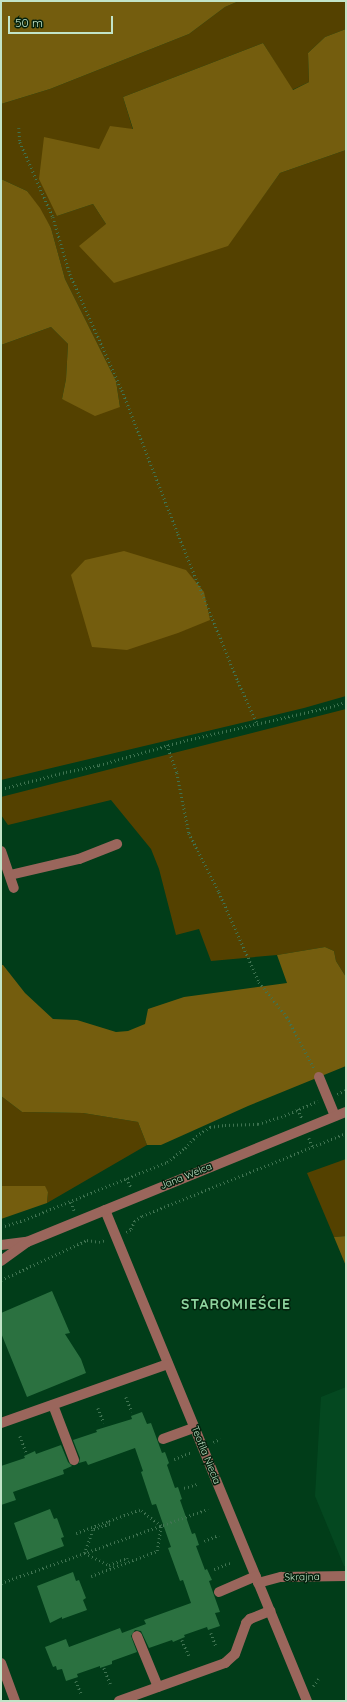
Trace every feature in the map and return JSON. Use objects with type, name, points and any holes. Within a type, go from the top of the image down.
[{"type":"street","points":[[10,875],[79,859],[117,844]]},
{"type":"street","points":[[1,851],[14,888]]},
{"type":"street","points":[[319,1077],[335,1116]]},
{"type":"street","name":"Jana Welca","points":[[1,1261],[27,1242],[346,1112]]},
{"type":"street","name":"Teofila Niecia","points":[[105,1210],[307,1701]]},
{"type":"street","name":"Jana Welca","points":[[1,1245],[27,1242]]},
{"type":"street","points":[[1,1423],[168,1364]]},
{"type":"street","points":[[53,1405],[74,1460]]},
{"type":"street","points":[[163,1439],[194,1428]]},
{"type":"street","name":"Skrajna","points":[[219,1592],[257,1580],[281,1577],[346,1576]]},
{"type":"street","points":[[119,1701],[231,1660],[235,1654],[246,1623],[250,1619],[270,1611]]},
{"type":"street","points":[[137,1636],[158,1687]]},
{"type":"street","points":[[1,1663],[15,1701]]},
{"type":"path","points":[[19,128],[20,142],[53,217],[70,274],[122,390],[178,534],[257,724]]},
{"type":"path","points":[[1,789],[66,772],[100,765],[167,745],[346,702]]},
{"type":"path","points":[[167,745],[177,773],[189,833],[219,892],[259,982],[287,1017],[319,1077]]},
{"type":"path","points":[[1,1227],[71,1202],[167,1162],[185,1148],[196,1136],[210,1127],[225,1124],[258,1124],[280,1117],[346,1090]]},
{"type":"path","points":[[298,1109],[303,1121]]},
{"type":"path","points":[[123,1234],[131,1229],[136,1219],[142,1216],[346,1133]]},
{"type":"path","points":[[127,1178],[132,1190]]},
{"type":"path","points":[[71,1202],[75,1213]]},
{"type":"path","points":[[84,1233],[87,1240]]},
{"type":"path","points":[[1,1280],[87,1240],[99,1242],[110,1239]]},
{"type":"path","points":[[126,1397],[132,1412]]},
{"type":"path","points":[[98,1408],[104,1423]]},
{"type":"path","points":[[20,1436],[26,1452]]},
{"type":"path","points":[[174,1459],[198,1449]]},
{"type":"path","points":[[184,1488],[197,1484]]},
{"type":"path","points":[[1,1583],[208,1509]]},
{"type":"path","points":[[76,1533],[140,1510],[161,1526]]},
{"type":"path","points":[[85,1553],[93,1530],[110,1524],[109,1521]]},
{"type":"path","points":[[91,1576],[157,1551],[161,1526]]},
{"type":"path","points":[[204,1541],[219,1535]]},
{"type":"path","points":[[85,1553],[109,1565],[127,1558],[128,1562]]},
{"type":"path","points":[[214,1569],[230,1563]]},
{"type":"path","points":[[211,1633],[216,1646]]},
{"type":"path","points":[[182,1640],[189,1656]]},
{"type":"path","points":[[104,1668],[111,1684]]},
{"type":"path","points":[[76,1681],[81,1693]]},
{"type":"shaded area","points":[[1,1],[239,1],[225,7],[189,34],[50,89],[1,104]]},
{"type":"shaded area","points":[[239,1],[346,1],[346,29],[325,37],[308,53],[309,82],[292,90],[263,43],[123,97],[133,130],[99,149],[57,216],[93,204],[106,224],[227,246],[280,173],[346,150],[346,696],[304,708],[1,780],[1,345],[51,327],[68,344],[66,379],[62,399],[120,407],[116,381],[65,279],[51,228],[27,191],[1,179],[1,104],[50,89],[189,34],[225,7]]},
{"type":"shaded area","points":[[346,29],[346,150],[280,173],[228,246],[114,283],[79,246],[106,224],[93,204],[57,216],[39,179],[44,137],[99,149],[110,126],[133,129],[123,97],[263,43],[293,90],[309,82],[308,53],[325,37]]},
{"type":"shaded area","points":[[1,179],[27,191],[40,208],[51,228],[65,279],[116,381],[120,407],[95,416],[62,399],[66,379],[68,344],[51,327],[1,345]]},
{"type":"shaded area","points":[[124,551],[186,570],[204,592],[210,620],[178,633],[127,650],[92,647],[71,575],[85,560]]},
{"type":"shaded area","points":[[346,709],[346,977],[336,961],[334,951],[325,947],[277,955],[211,961],[199,929],[176,935],[159,869],[151,849],[111,800],[8,825],[1,815],[1,797]]},
{"type":"shaded area","points":[[325,947],[334,951],[336,961],[346,977],[346,1066],[248,1106],[161,1145],[147,1145],[138,1122],[83,1113],[22,1112],[1,1096],[1,965],[3,965],[25,993],[53,1019],[77,1020],[116,1032],[128,1031],[145,1024],[148,1009],[184,997],[287,983],[277,955]]},
{"type":"shaded area","points":[[1,1096],[22,1112],[83,1113],[138,1122],[147,1145],[47,1203],[48,1192],[44,1186],[1,1186]]},
{"type":"shaded area","points":[[346,1159],[346,1236],[334,1237],[307,1173]]},
{"type":"shaded area","points":[[1,1186],[45,1186],[48,1192],[47,1203],[1,1219]]},
{"type":"shaded area","points":[[346,1236],[346,1266],[334,1237]]},
{"type":"shaded area","points":[[346,1387],[346,1566],[344,1566],[315,1496],[321,1397]]},
{"type":"building","points":[[52,1291],[70,1333],[65,1334],[81,1359],[86,1373],[27,1397],[1,1333],[1,1313]]},
{"type":"building","points":[[142,1412],[147,1424],[151,1423],[162,1453],[165,1452],[169,1463],[167,1465],[175,1488],[178,1487],[182,1499],[180,1500],[192,1534],[195,1533],[199,1545],[196,1546],[205,1570],[207,1569],[212,1580],[209,1581],[220,1612],[215,1613],[220,1626],[208,1630],[207,1627],[184,1635],[185,1637],[173,1642],[172,1640],[149,1648],[141,1631],[135,1630],[131,1636],[137,1652],[112,1661],[112,1664],[100,1668],[100,1666],[77,1674],[78,1677],[66,1681],[62,1669],[57,1670],[56,1666],[53,1667],[45,1647],[66,1639],[69,1647],[120,1628],[122,1633],[146,1624],[144,1620],[191,1603],[183,1580],[180,1581],[168,1548],[171,1547],[156,1504],[152,1505],[135,1448],[88,1465],[86,1461],[79,1463],[80,1458],[73,1440],[97,1432],[96,1430],[132,1419],[131,1416]]},
{"type":"building","points":[[61,1445],[68,1462],[72,1466],[63,1470],[64,1474],[13,1492],[16,1500],[1,1505],[1,1466],[25,1458],[24,1456],[35,1451],[36,1454]]},
{"type":"building","points":[[50,1509],[54,1519],[57,1518],[64,1537],[61,1538],[64,1546],[27,1560],[14,1523]]},
{"type":"building","points":[[73,1572],[76,1581],[79,1580],[86,1598],[83,1600],[87,1610],[62,1619],[62,1617],[50,1623],[37,1586]]},
{"type":"district","name":"STAROMIEŚCIE","points":[[236,1304]]}]
